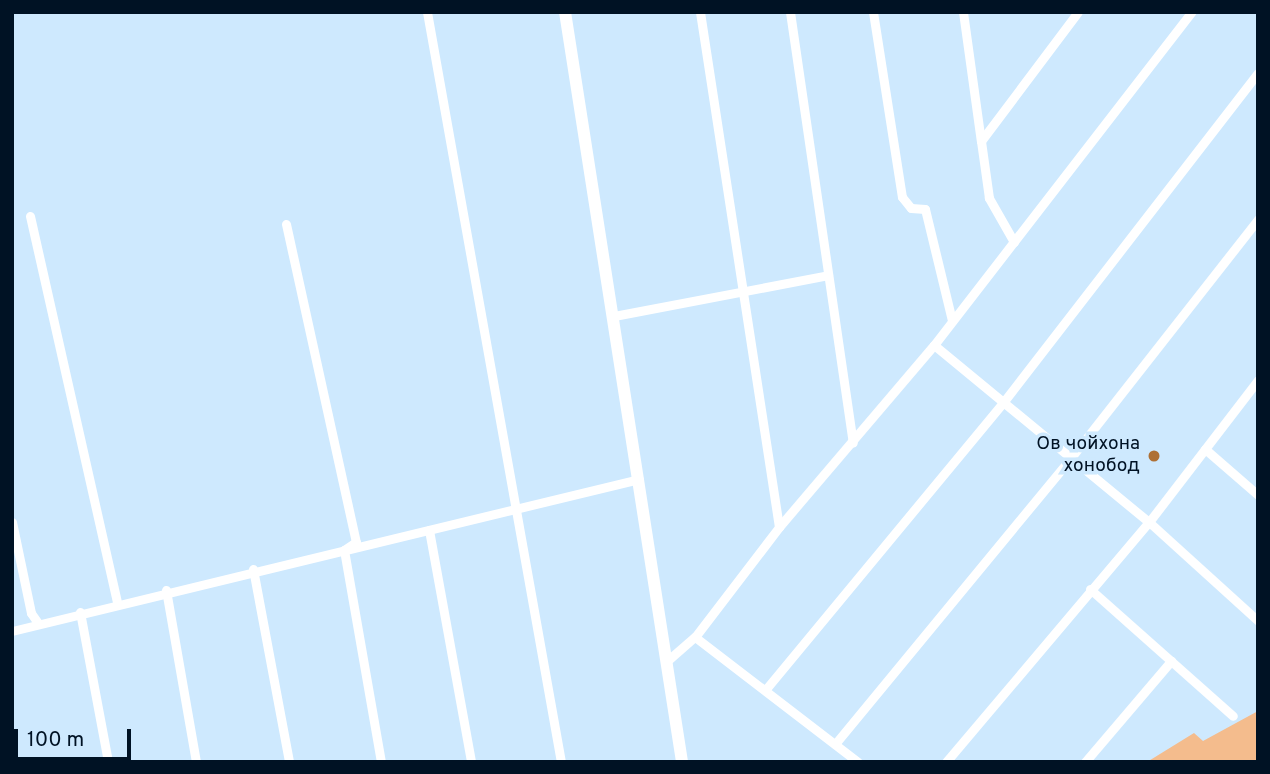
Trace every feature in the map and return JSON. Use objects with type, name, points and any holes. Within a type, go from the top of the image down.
[{"type":"main road","points":[[565,12],[682,762]]},
{"type":"street","points":[[427,12],[518,509],[561,762]]},
{"type":"street","points":[[700,12],[779,527]]},
{"type":"street","points":[[790,12],[853,442]]},
{"type":"street","points":[[873,12],[902,197],[911,208],[925,209],[952,321]]},
{"type":"street","points":[[981,141],[1078,12]]},
{"type":"street","points":[[667,661],[695,636],[779,527],[934,345],[1191,12]]},
{"type":"street","points":[[965,14],[989,198],[1014,242]]},
{"type":"street","points":[[765,689],[1005,400],[1258,73]]},
{"type":"street","points":[[30,216],[117,603]]},
{"type":"street","points":[[835,744],[1070,459],[1258,219]]},
{"type":"street","points":[[286,224],[356,542],[344,550]]},
{"type":"street","points":[[614,316],[828,275]]},
{"type":"street","points":[[934,345],[1005,400],[1070,459],[1149,522],[1258,621]]},
{"type":"street","points":[[946,762],[1149,522],[1258,380]]},
{"type":"street","points":[[1205,449],[1258,495]]},
{"type":"street","points":[[12,631],[166,590],[639,479]]},
{"type":"street","points":[[12,522],[31,613],[38,623]]},
{"type":"street","points":[[429,530],[471,762]]},
{"type":"street","points":[[344,550],[381,762]]},
{"type":"street","points":[[253,569],[289,762]]},
{"type":"street","points":[[1090,589],[1233,716]]},
{"type":"street","points":[[166,590],[196,762]]},
{"type":"street","points":[[80,612],[108,762]]},
{"type":"street","points":[[695,636],[858,762]]},
{"type":"street","points":[[1085,762],[1171,661]]},
{"type":"shaded area","points":[[1258,711],[1258,762],[1147,762],[1194,733],[1203,741]]},
{"type":"place","name":"Ов чойхона хонобод","points":[[1154,456]]}]
